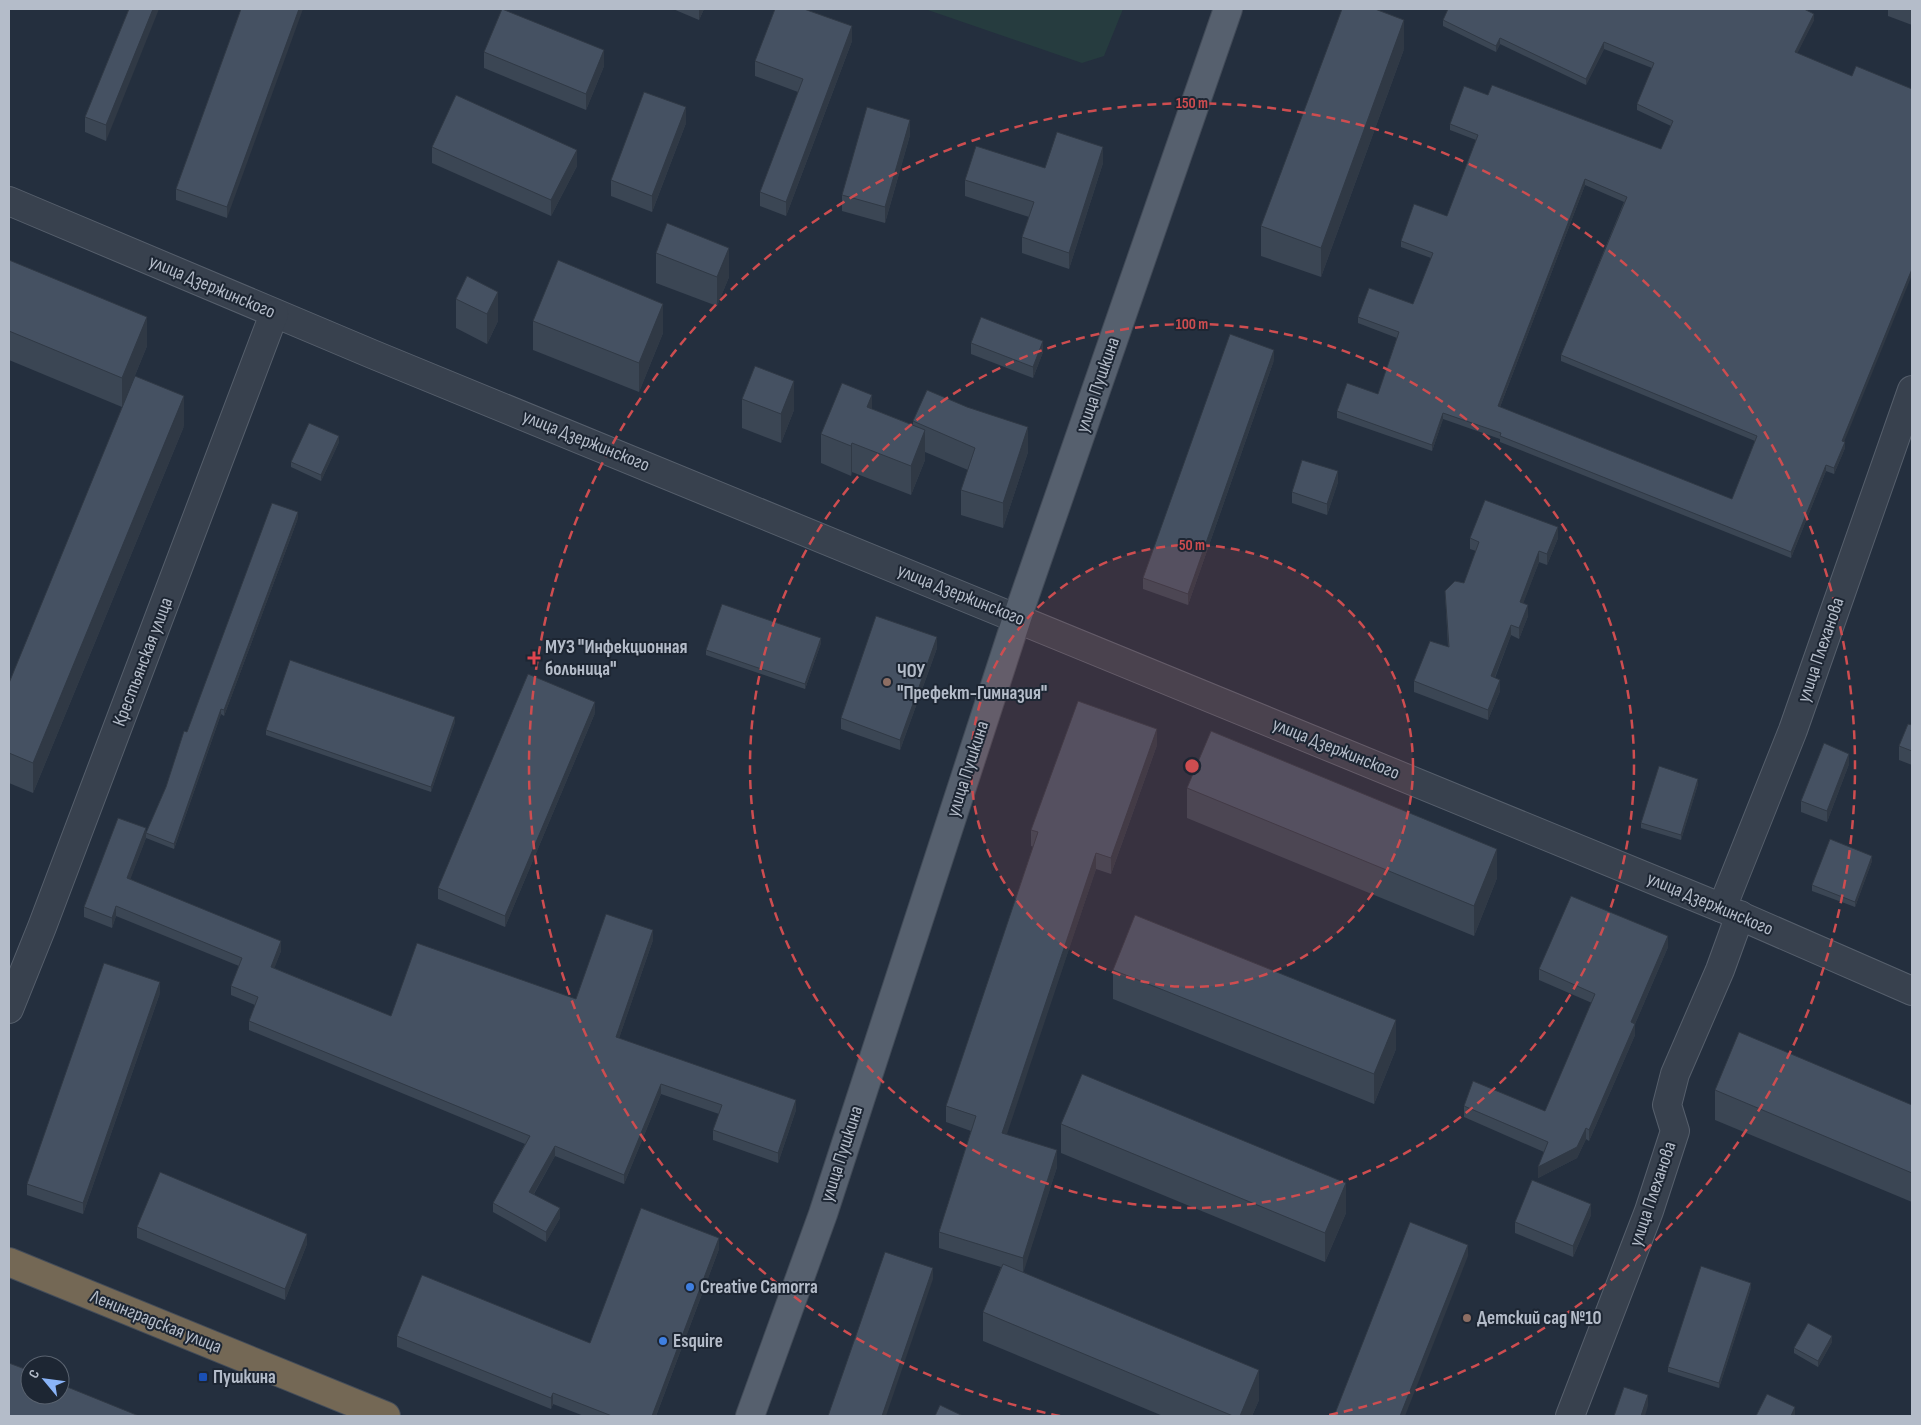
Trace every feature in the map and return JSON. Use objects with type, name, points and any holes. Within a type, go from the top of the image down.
[{"type":"highway","name":"Ленинградская улица","points":[[9,1262],[386,1416]]},
{"type":"main road","name":"улица Пушкина","points":[[750,1416],[822,1214],[1017,618],[1228,9]]},
{"type":"street","name":"улица Дзержинского","points":[[9,201],[274,314],[1731,912],[1912,991]]},
{"type":"street","name":"Крестьянская улица","points":[[9,1009],[274,314]]},
{"type":"street","name":"улица Плеханова","points":[[1570,1416],[1649,1211],[1675,1131],[1667,1105],[1675,1074],[1912,390]]},
{"type":"green space","points":[[925,9],[1123,9],[1104,56],[1082,63]]},
{"type":"building","points":[[129,9],[153,9],[106,125],[85,117]]},
{"type":"building","points":[[241,9],[299,9],[227,207],[176,189]]},
{"type":"building","points":[[502,9],[604,50],[586,94],[484,52]]},
{"type":"building","points":[[775,9],[804,9],[852,26],[786,202],[760,192],[803,79],[755,61]]},
{"type":"building","points":[[1342,9],[1375,9],[1404,20],[1321,248],[1261,226]]},
{"type":"building","points":[[1448,9],[1804,9],[1814,14],[1795,52],[1852,76],[1856,66],[1912,89],[1912,269],[1842,441],[1845,442],[1834,468],[1826,465],[1791,552],[1500,436],[1501,433],[1443,413],[1432,445],[1337,411],[1347,383],[1378,394],[1399,332],[1358,317],[1369,288],[1413,304],[1433,253],[1401,241],[1414,204],[1447,216],[1478,135],[1450,124],[1464,86],[1488,95],[1492,85],[1661,149],[1673,121],[1637,104],[1654,63],[1604,42],[1586,79],[1500,38],[1496,46],[1443,20]],"holes":[[[1585,179],[1627,197],[1561,355],[1757,436],[1732,499],[1498,406]]]},
{"type":"building","points":[[644,92],[686,107],[652,196],[611,180]]},
{"type":"building","points":[[456,95],[577,150],[551,200],[432,147]]},
{"type":"building","points":[[867,107],[910,120],[885,207],[842,195]]},
{"type":"building","points":[[1057,132],[1103,147],[1069,253],[1022,237],[1034,202],[965,180],[976,146],[1045,168]]},
{"type":"building","points":[[667,223],[729,248],[717,277],[656,253]]},
{"type":"building","points":[[9,260],[147,317],[122,378],[9,331]]},
{"type":"building","points":[[558,260],[663,304],[639,363],[533,321]]},
{"type":"building","points":[[467,276],[498,292],[487,314],[456,299]]},
{"type":"building","points":[[981,317],[1043,341],[1033,367],[971,343]]},
{"type":"building","points":[[1230,334],[1274,350],[1188,594],[1143,578]]},
{"type":"building","points":[[755,366],[794,381],[781,414],[742,399]]},
{"type":"building","points":[[135,376],[184,396],[33,763],[9,753],[9,683]]},
{"type":"building","points":[[842,383],[872,395],[867,407],[925,430],[911,466],[852,443],[851,446],[821,434]]},
{"type":"building","points":[[927,390],[967,407],[1028,427],[1003,503],[961,490],[975,448],[913,421]]},
{"type":"building","points":[[309,423],[339,436],[321,475],[291,462]]},
{"type":"building","points":[[1302,460],[1338,471],[1327,504],[1292,492]]},
{"type":"building","points":[[1485,500],[1558,527],[1547,554],[1539,551],[1520,602],[1528,605],[1519,628],[1511,625],[1491,676],[1500,680],[1488,710],[1414,681],[1430,641],[1449,647],[1445,591],[1455,581],[1464,583],[1479,542],[1470,538]]},
{"type":"building","points":[[272,503],[298,512],[224,710],[221,709],[174,844],[146,833],[166,787],[184,731],[187,732]]},
{"type":"building","points":[[722,604],[821,638],[805,684],[706,650]]},
{"type":"building","points":[[876,616],[937,637],[900,740],[841,718]]},
{"type":"building","points":[[290,660],[455,717],[431,787],[266,730]]},
{"type":"building","points":[[528,674],[595,702],[505,916],[438,888]]},
{"type":"building","points":[[1078,701],[1157,729],[1111,858],[1096,853],[1002,1133],[1057,1150],[1023,1258],[939,1232],[976,1116],[946,1106],[1038,832],[1031,830]]},
{"type":"building","points":[[1908,724],[1912,725],[1912,751],[1899,746]]},
{"type":"building","points":[[1211,731],[1497,849],[1474,906],[1187,788]]},
{"type":"building","points":[[1824,743],[1849,754],[1827,811],[1801,801]]},
{"type":"building","points":[[1659,766],[1698,779],[1681,835],[1641,823]]},
{"type":"building","points":[[118,818],[146,828],[127,878],[281,941],[271,967],[391,1016],[417,943],[576,999],[606,914],[653,930],[616,1037],[796,1100],[778,1153],[713,1130],[722,1105],[661,1084],[624,1175],[555,1146],[529,1192],[560,1208],[546,1232],[493,1203],[530,1136],[249,1021],[258,997],[231,986],[242,958],[116,906],[112,918],[84,907]]},
{"type":"building","points":[[1830,839],[1872,856],[1855,902],[1812,885]]},
{"type":"building","points":[[1571,896],[1668,936],[1631,1022],[1635,1024],[1589,1130],[1586,1128],[1577,1147],[1538,1167],[1548,1142],[1464,1106],[1473,1081],[1545,1111],[1595,994],[1539,969]]},
{"type":"building","points":[[1135,915],[1396,1020],[1374,1074],[1113,970]]},
{"type":"building","points":[[104,963],[160,982],[83,1203],[27,1184]]},
{"type":"building","points":[[1739,1032],[1912,1105],[1912,1173],[1715,1090]]},
{"type":"building","points":[[1082,1074],[1346,1183],[1325,1233],[1061,1124]]},
{"type":"building","points":[[160,1172],[307,1234],[285,1289],[137,1227]]},
{"type":"building","points":[[1532,1180],[1591,1204],[1573,1246],[1515,1222]]},
{"type":"building","points":[[641,1208],[719,1238],[652,1416],[612,1416],[553,1393],[551,1398],[397,1336],[422,1275],[590,1343]]},
{"type":"building","points":[[1410,1222],[1468,1245],[1400,1416],[1334,1416]]},
{"type":"building","points":[[885,1252],[933,1268],[882,1416],[828,1416]]},
{"type":"building","points":[[1003,1264],[1259,1370],[1240,1416],[1233,1416],[983,1312]]},
{"type":"building","points":[[1701,1266],[1751,1283],[1719,1383],[1668,1367]]},
{"type":"building","points":[[1808,1323],[1832,1336],[1818,1361],[1794,1348]]},
{"type":"building","points":[[9,1363],[20,1367],[20,1405],[70,1405],[70,1388],[139,1416],[9,1416]]},
{"type":"building","points":[[1624,1387],[1648,1395],[1641,1416],[1614,1416]]},
{"type":"building","points":[[1767,1394],[1795,1407],[1791,1416],[1756,1416]]},
{"type":"building","points":[[940,1405],[963,1416],[935,1416]]},
{"type":"place","name":"МУЗ \"Инфекционная больница\"","points":[[534,658]]},
{"type":"place","name":"ЧОУ \"Префект-Гимназия\"","points":[[887,682]]},
{"type":"place","name":"Creative Camorra","points":[[690,1287]]},
{"type":"place","name":"Детский сад №10","points":[[1467,1318]]},
{"type":"place","name":"Esquire","points":[[663,1341]]},
{"type":"place","name":"Пушкина","points":[[203,1377]]}]
